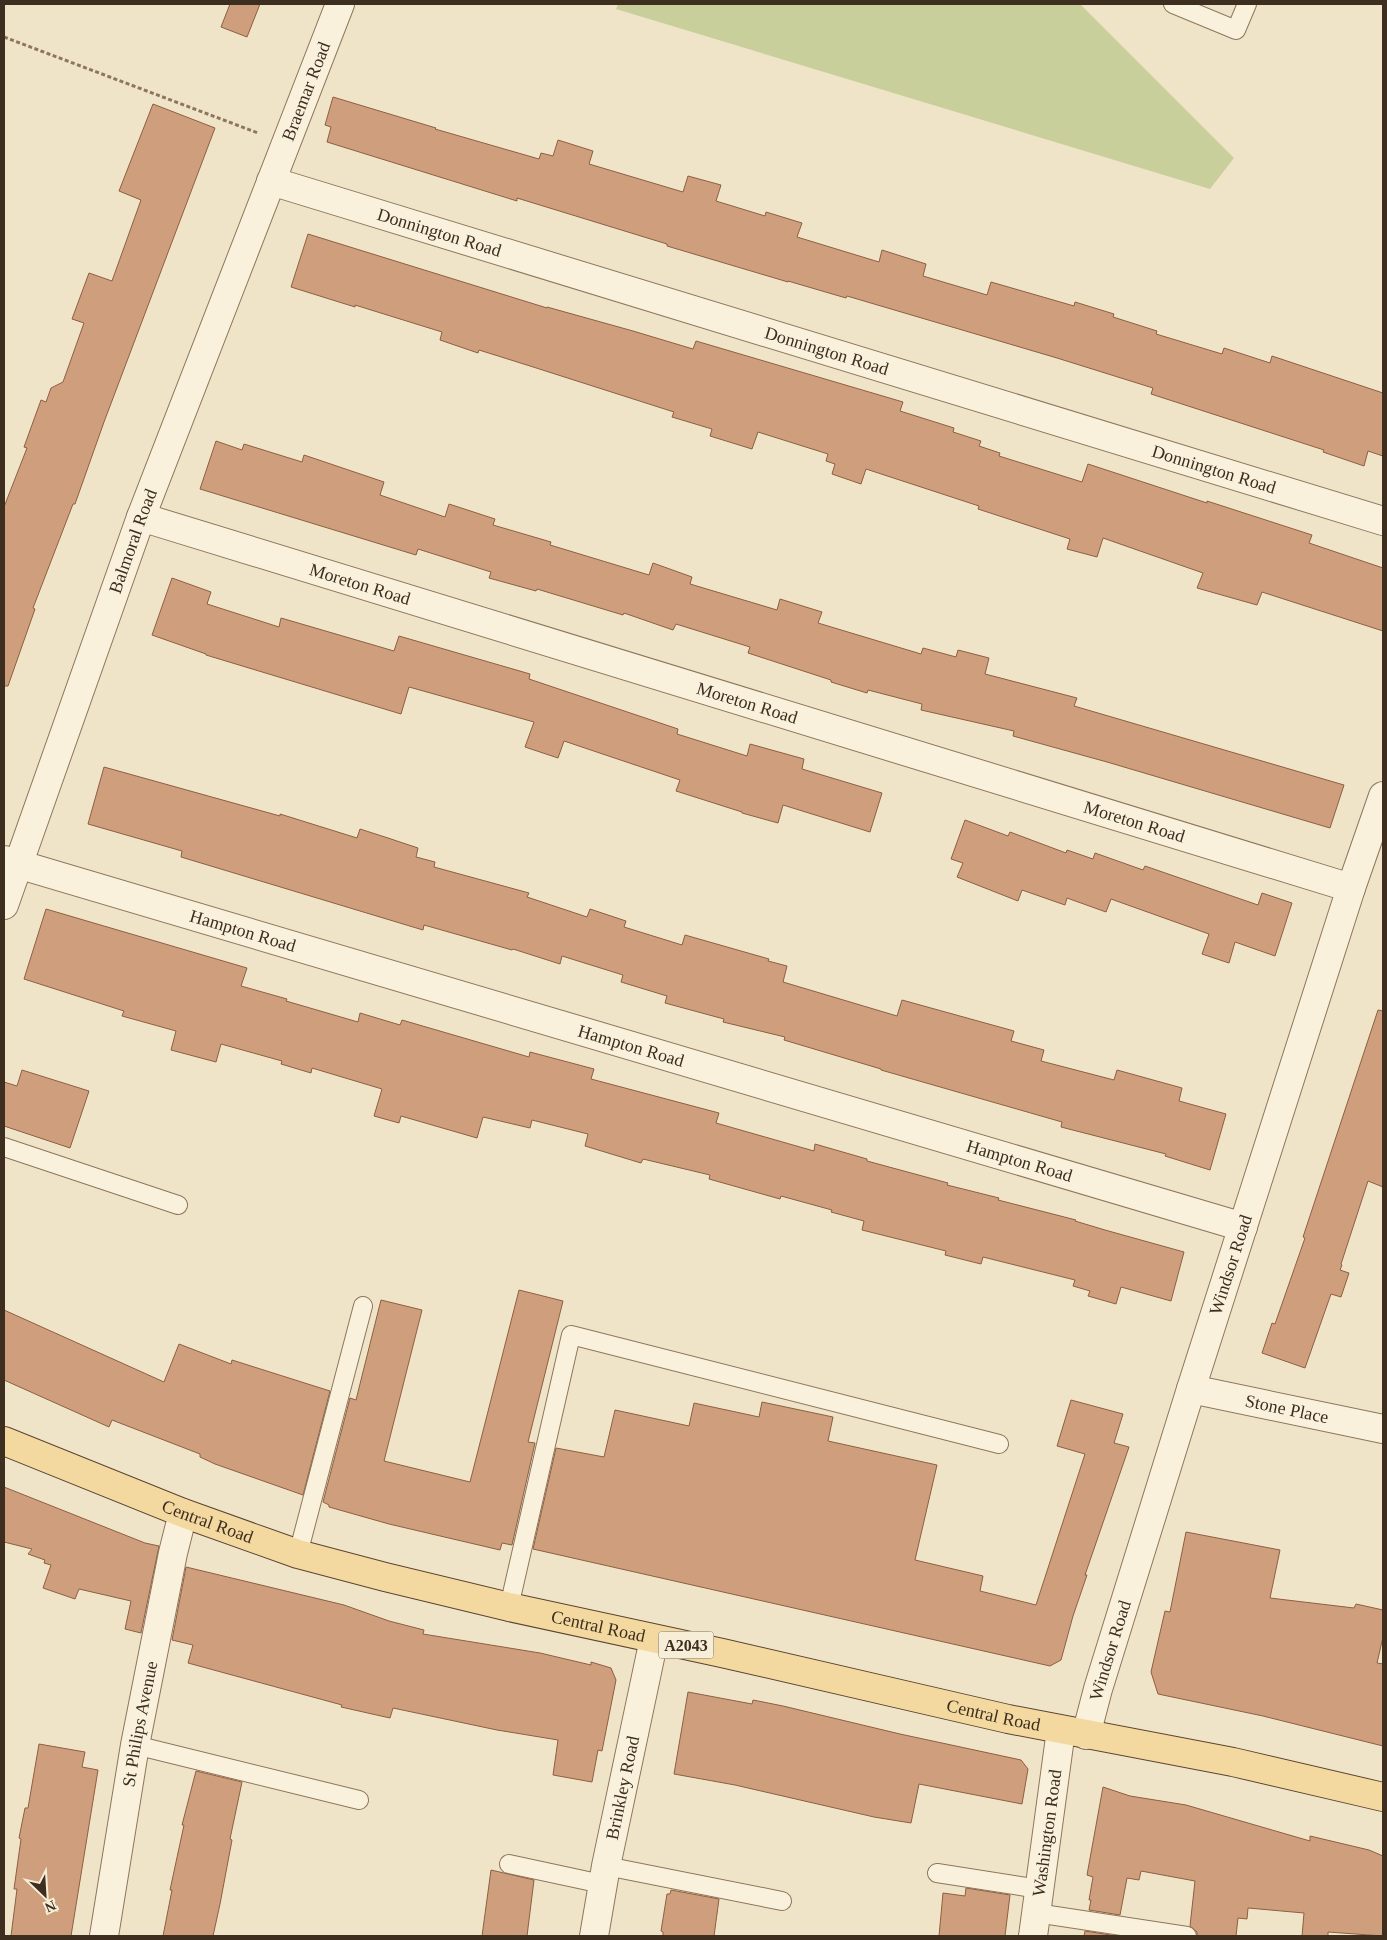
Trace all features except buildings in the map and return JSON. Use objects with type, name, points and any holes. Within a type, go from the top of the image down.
[{"type":"main road","name":"Central Road","points":[[4,1441],[183,1513],[298,1554],[385,1577],[509,1607],[1074,1732],[1233,1762],[1383,1797]]},
{"type":"street","name":"Braemar Road","points":[[271,181],[340,4]]},
{"type":"street","name":"Balmoral Road","points":[[4,905],[11,863],[141,517],[271,181]]},
{"type":"street","name":"Donnington Road","points":[[271,181],[1383,521]]},
{"type":"street","name":"Moreton Road","points":[[141,517],[1352,888]]},
{"type":"street","name":"Windsor Road","points":[[1074,1732],[1098,1690],[1191,1389],[1383,796]]},
{"type":"street","name":"Hampton Road","points":[[11,863],[1243,1227]]},
{"type":"street","name":"Stone Place","points":[[1191,1389],[1383,1429]]},
{"type":"street","name":"St Philips Avenue","points":[[104,1936],[135,1745],[173,1553],[183,1513]]},
{"type":"street","name":"Brinkley Road","points":[[594,1936],[604,1875],[654,1639]]},
{"type":"street","name":"Washington Road","points":[[1036,1913],[1074,1732]]},
{"type":"lane","points":[[1173,4],[1236,30],[1247,4]]},
{"type":"lane","points":[[4,1147],[178,1205]]},
{"type":"lane","points":[[298,1554],[363,1306]]},
{"type":"lane","points":[[509,1607],[571,1335],[999,1444]]},
{"type":"lane","points":[[135,1745],[359,1800]]},
{"type":"lane","points":[[509,1864],[604,1875],[782,1901]]},
{"type":"lane","points":[[937,1873],[1036,1913],[1188,1936]]},
{"type":"path","points":[[4,37],[286,144]]},
{"type":"green space","points":[[618,4],[1080,4],[1234,158],[1210,189],[616,9]]}]
